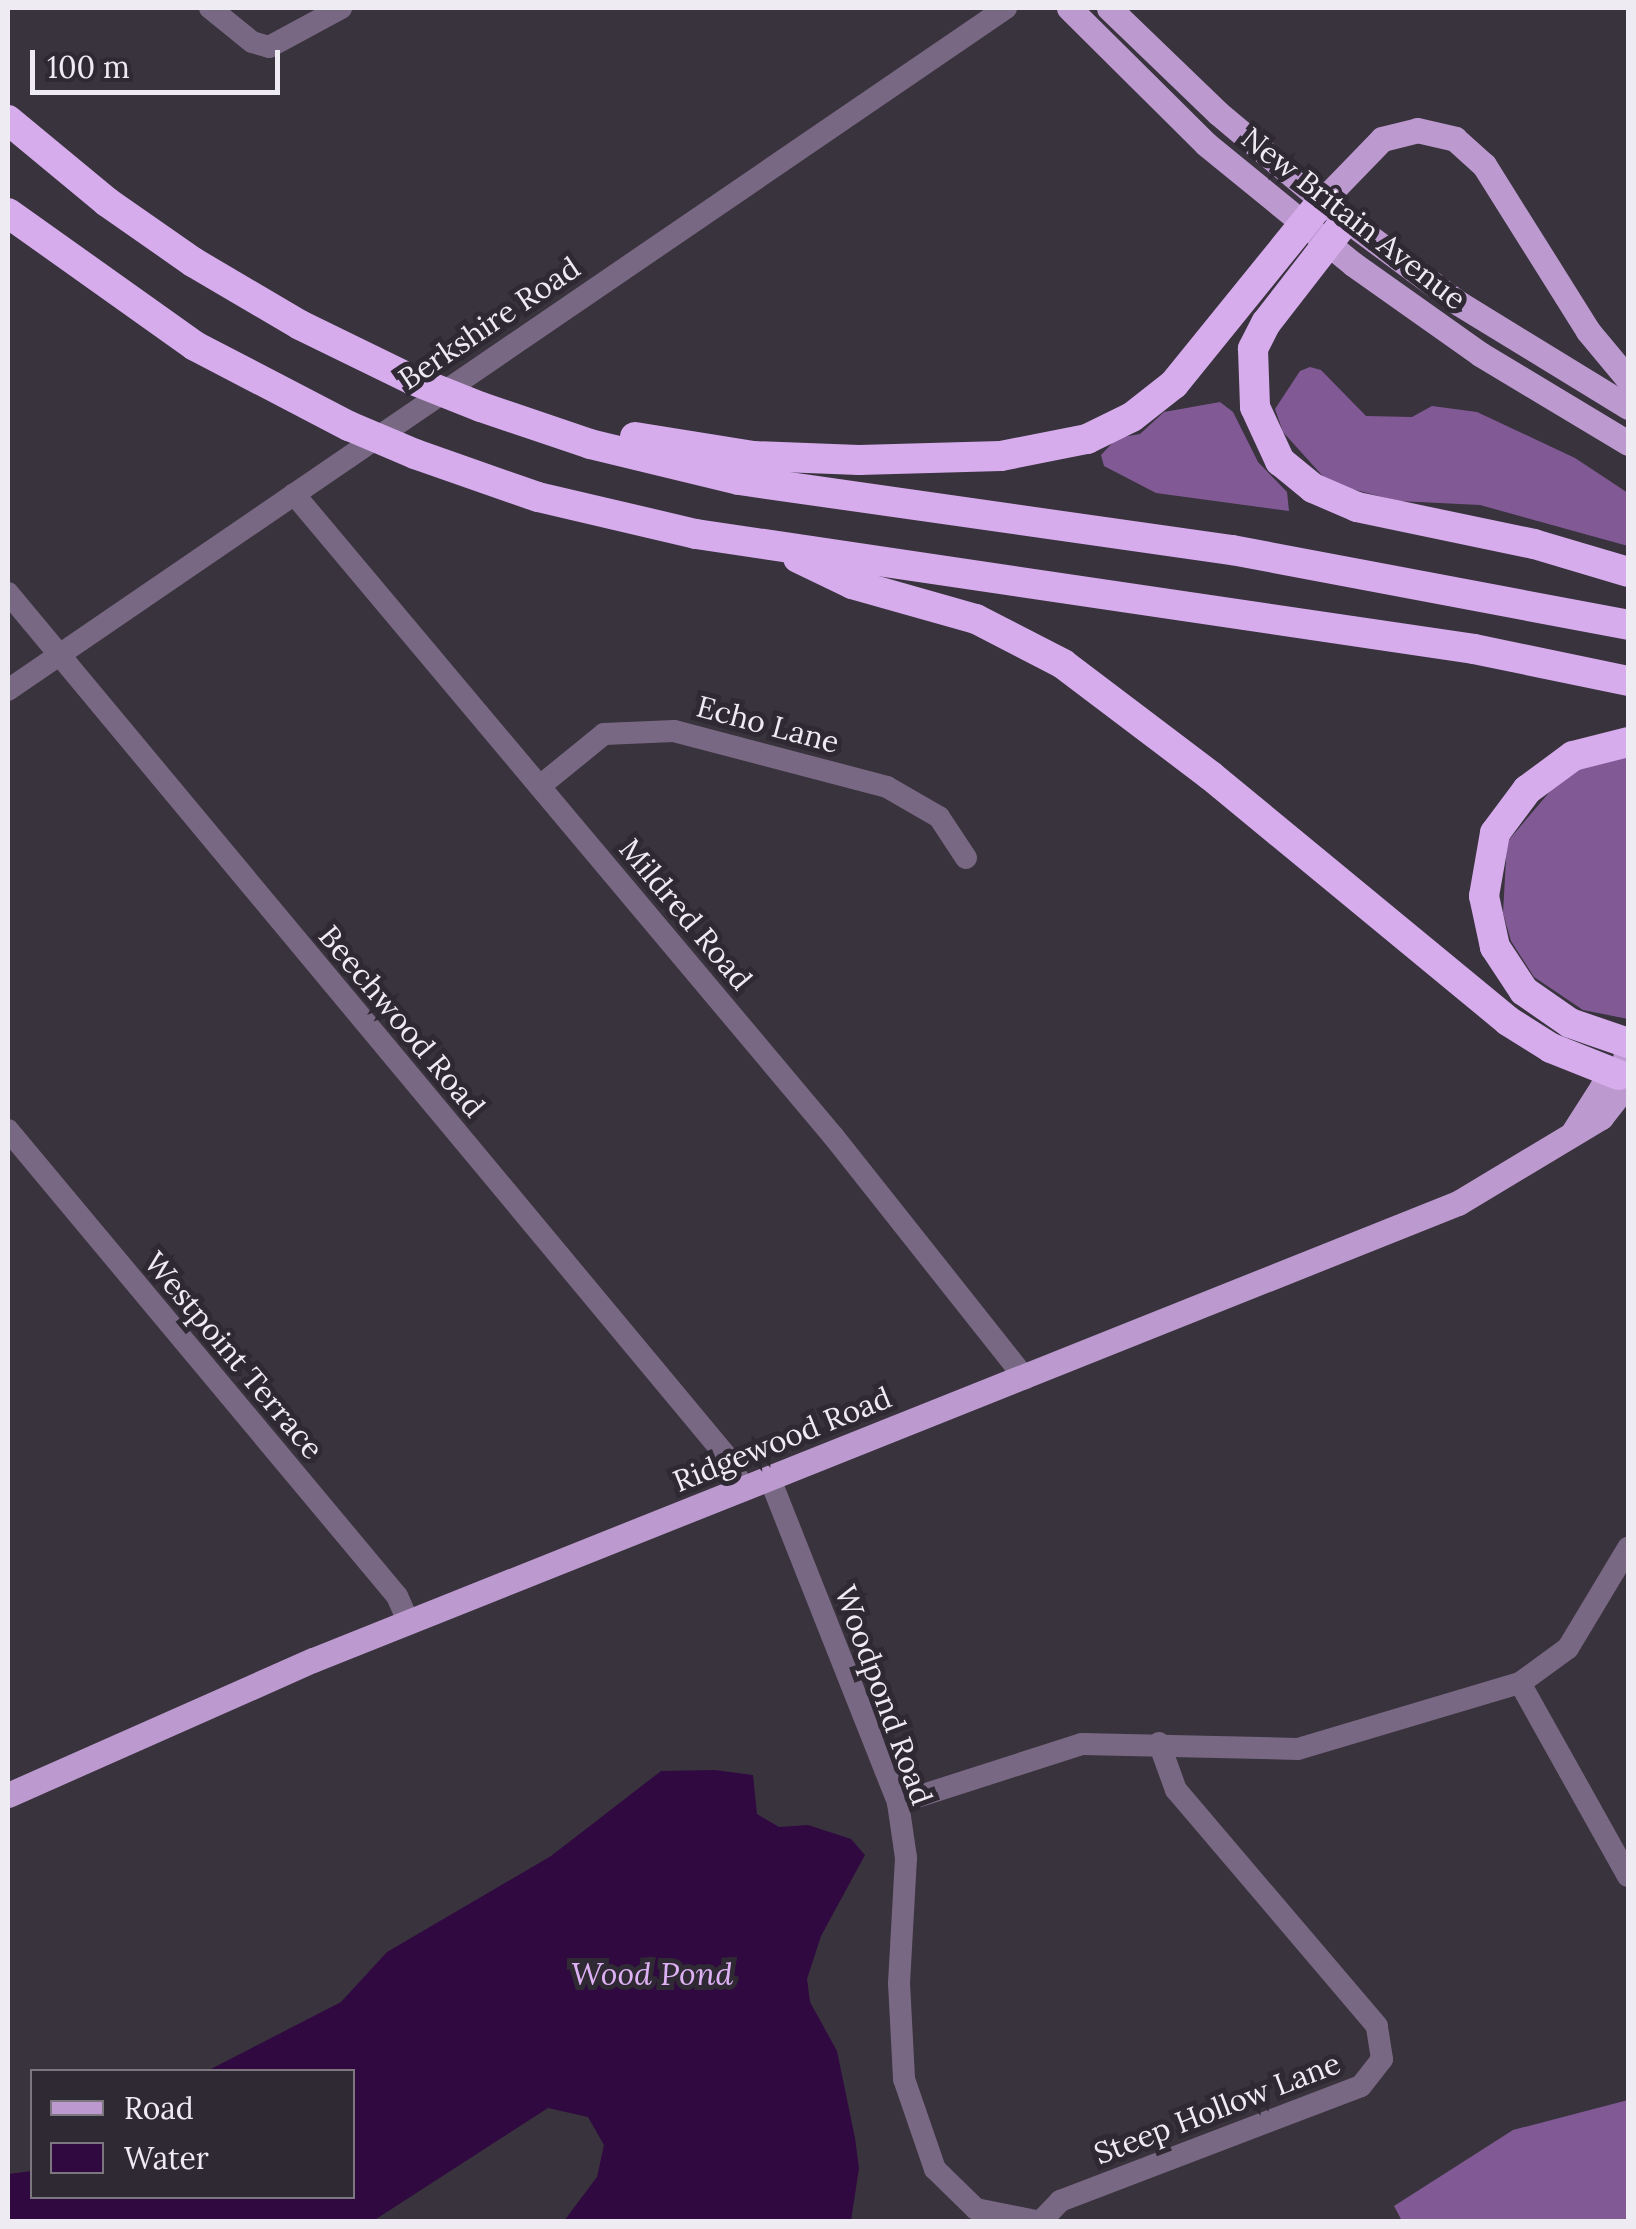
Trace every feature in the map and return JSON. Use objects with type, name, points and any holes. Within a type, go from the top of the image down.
[{"type":"highway","points":[[8,120],[107,202],[194,262],[300,325],[414,380],[514,419],[740,480],[1283,558],[1628,625]]},
{"type":"highway","points":[[8,214],[194,346],[349,426],[415,454],[590,511],[778,547],[1474,649],[1628,681]]},
{"type":"highway","points":[[514,419],[784,458],[966,458],[1053,449],[1110,429],[1164,394],[1325,222]]},
{"type":"highway","points":[[1325,222],[1266,323],[1252,356],[1258,418],[1280,461],[1313,488],[1357,507],[1534,544],[1628,572]]},
{"type":"highway","points":[[778,547],[852,584],[976,619],[1062,664],[1211,776],[1508,1021],[1550,1048],[1624,1076]]},
{"type":"highway","points":[[1628,742],[1574,756],[1526,790],[1491,842],[1484,896],[1494,947],[1524,991],[1570,1023],[1628,1043]]},
{"type":"main road","name":"New Britain Avenue","points":[[1069,8],[1195,134],[1325,222],[1628,407]]},
{"type":"main road","name":"New Britain Avenue","points":[[1110,8],[1325,222],[1466,344],[1628,443]]},
{"type":"main road","points":[[1325,222],[1382,139],[1417,130],[1455,139],[1484,165],[1588,331],[1628,379]]},
{"type":"main road","name":"Ridgewood Road","points":[[8,1795],[408,1621],[1432,1215],[1503,1180],[1574,1131],[1597,1121],[1616,1099],[1624,1076],[1628,1043]]},
{"type":"street","points":[[210,8],[252,42],[270,47],[341,8]]},
{"type":"street","name":"Berkshire Road","points":[[8,690],[1006,8]]},
{"type":"street","name":"Mildred Road","points":[[294,494],[540,786],[1025,1378]]},
{"type":"street","name":"Beechwood Road","points":[[8,594],[727,1457],[744,1490]]},
{"type":"street","name":"Echo Lane","points":[[540,786],[604,734],[674,731],[887,787],[939,817],[966,858]]},
{"type":"street","name":"Westpoint Terrace","points":[[8,1130],[396,1596],[408,1621]]},
{"type":"street","name":"Woodpond Road","points":[[770,1480],[898,1803],[906,1858],[899,1983],[904,2079],[935,2169],[976,2209],[1041,2221]]},
{"type":"street","points":[[898,1803],[1082,1744],[1159,1743],[1212,1752],[1298,1749],[1520,1682],[1568,1648],[1628,1548]]},
{"type":"street","points":[[1520,1682],[1628,1876]]},
{"type":"street","name":"Steep Hollow Lane","points":[[1041,2221],[1060,2201],[1361,2086],[1382,2059],[1377,2026],[1176,1790],[1159,1743]]},
{"type":"shaded area","points":[[1310,367],[1321,370],[1366,416],[1412,417],[1432,406],[1477,412],[1575,458],[1628,493],[1628,546],[1480,505],[1398,501],[1329,483],[1283,432],[1275,409],[1300,371]]},
{"type":"shaded area","points":[[1220,402],[1233,412],[1258,462],[1287,492],[1289,511],[1156,493],[1104,466],[1101,455],[1117,438],[1140,434],[1164,412]]},
{"type":"shaded area","points":[[1628,754],[1628,1019],[1583,1010],[1534,977],[1511,941],[1503,913],[1507,842],[1558,782],[1590,763]]},
{"type":"shaded area","points":[[1628,2100],[1628,2221],[1402,2221],[1394,2206],[1513,2130]]},
{"type":"water","name":"Wood Pond","points":[[715,1770],[753,1775],[757,1814],[779,1827],[808,1825],[851,1839],[865,1855],[821,1936],[807,1979],[810,2002],[837,2051],[855,2138],[859,2168],[851,2221],[564,2221],[597,2177],[604,2145],[588,2117],[548,2108],[373,2221],[8,2221],[8,2174],[30,2171],[30,2199],[355,2199],[355,2069],[211,2069],[341,2002],[387,1952],[551,1856],[661,1771]]}]
